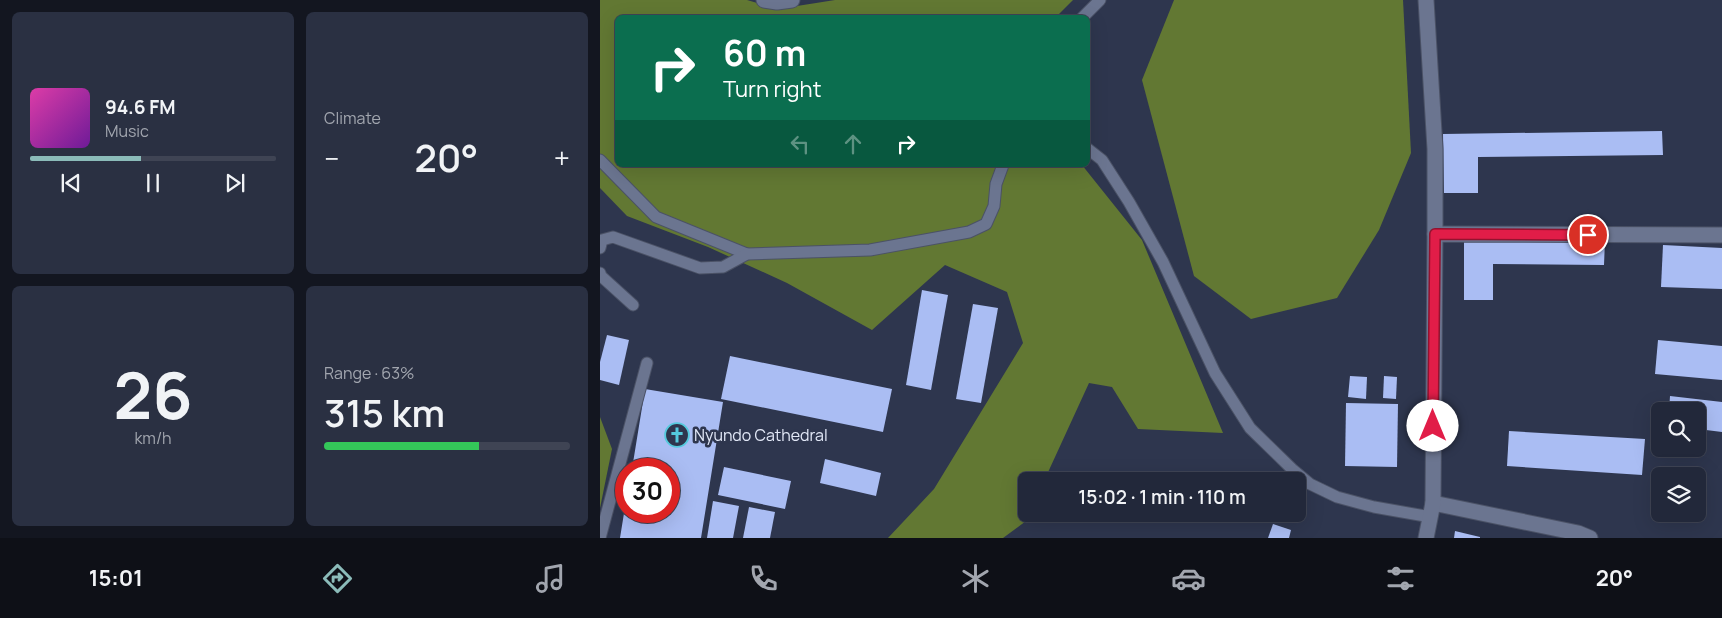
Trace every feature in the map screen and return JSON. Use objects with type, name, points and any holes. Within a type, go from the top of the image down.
[{"type":"street","points":[[764,0],[777,2],[792,0]]},
{"type":"street","points":[[1426,0],[1434,149],[1435,234],[1432,510],[1426,538]]},
{"type":"street","points":[[1435,234],[1722,235]]},
{"type":"street","points":[[1432,510],[1578,534],[1590,538]]},
{"type":"lane","points":[[1085,15],[1100,0]]},
{"type":"lane","points":[[1090,151],[1102,160],[1129,202],[1163,262],[1215,373],[1250,428],[1310,484],[1337,496],[1365,504],[1432,510]]},
{"type":"lane","points":[[600,160],[656,217],[747,254],[870,250],[969,232],[986,224],[994,206],[996,184],[1002,167]]},
{"type":"lane","points":[[600,248],[602,240],[613,237],[700,268],[723,267],[747,254]]},
{"type":"lane","points":[[600,273],[633,305]]},
{"type":"lane","points":[[600,538],[647,363]]},
{"type":"green space","points":[[600,0],[747,0],[778,9],[835,0],[1073,0],[1058,15],[615,15],[615,167],[1084,167],[1142,240],[1223,433],[1138,429],[1112,387],[1089,383],[1048,472],[1018,472],[1018,522],[1025,522],[1003,538],[888,538],[934,489],[1023,343],[1007,292],[945,265],[872,330],[787,283],[708,247],[627,216],[600,188]]},
{"type":"green space","points":[[1174,0],[1403,0],[1411,153],[1379,230],[1337,298],[1251,319],[1194,276],[1142,80]]},
{"type":"green space","points":[[600,417],[612,449],[600,508]]},
{"type":"building","points":[[1662,131],[1663,155],[1478,157],[1478,193],[1444,193],[1443,134]]},
{"type":"building","points":[[1464,240],[1605,240],[1604,265],[1493,264],[1493,300],[1464,300]]},
{"type":"building","points":[[1663,245],[1722,248],[1722,289],[1661,287]]},
{"type":"building","points":[[922,290],[948,295],[931,390],[906,385]]},
{"type":"building","points":[[973,304],[998,308],[981,403],[956,399]]},
{"type":"building","points":[[607,335],[629,340],[619,385],[600,380],[600,362]]},
{"type":"building","points":[[1658,340],[1722,346],[1722,380],[1655,374]]},
{"type":"building","points":[[730,356],[892,389],[883,432],[721,399]]},
{"type":"building","points":[[1350,376],[1367,377],[1366,399],[1348,397]]},
{"type":"building","points":[[1384,376],[1397,377],[1396,399],[1383,398]]},
{"type":"building","name":"Nyundo Cathedral","points":[[645,389],[723,402],[701,538],[620,538],[622,523],[680,523],[680,458],[634,458]]},
{"type":"building","points":[[1670,396],[1722,402],[1722,432],[1706,430],[1706,402],[1670,402]]},
{"type":"building","points":[[1346,403],[1398,404],[1397,467],[1345,466]]},
{"type":"building","points":[[1509,431],[1645,439],[1642,475],[1507,466]]},
{"type":"building","points":[[825,459],[881,473],[876,496],[820,483]]},
{"type":"building","points":[[724,467],[791,481],[785,509],[718,495]]},
{"type":"building","points":[[713,501],[739,506],[733,538],[707,538]]},
{"type":"building","points":[[749,507],[775,512],[770,538],[743,538]]},
{"type":"building","points":[[1273,524],[1291,530],[1289,538],[1268,538]]},
{"type":"building","points":[[1455,531],[1480,537],[1480,538],[1454,538]]},
{"type":"place","name":"Nyundo Cathedral","points":[[677,435]]},
{"type":"route","points":[[1433,426],[1435,234],[1588,235]]}]
